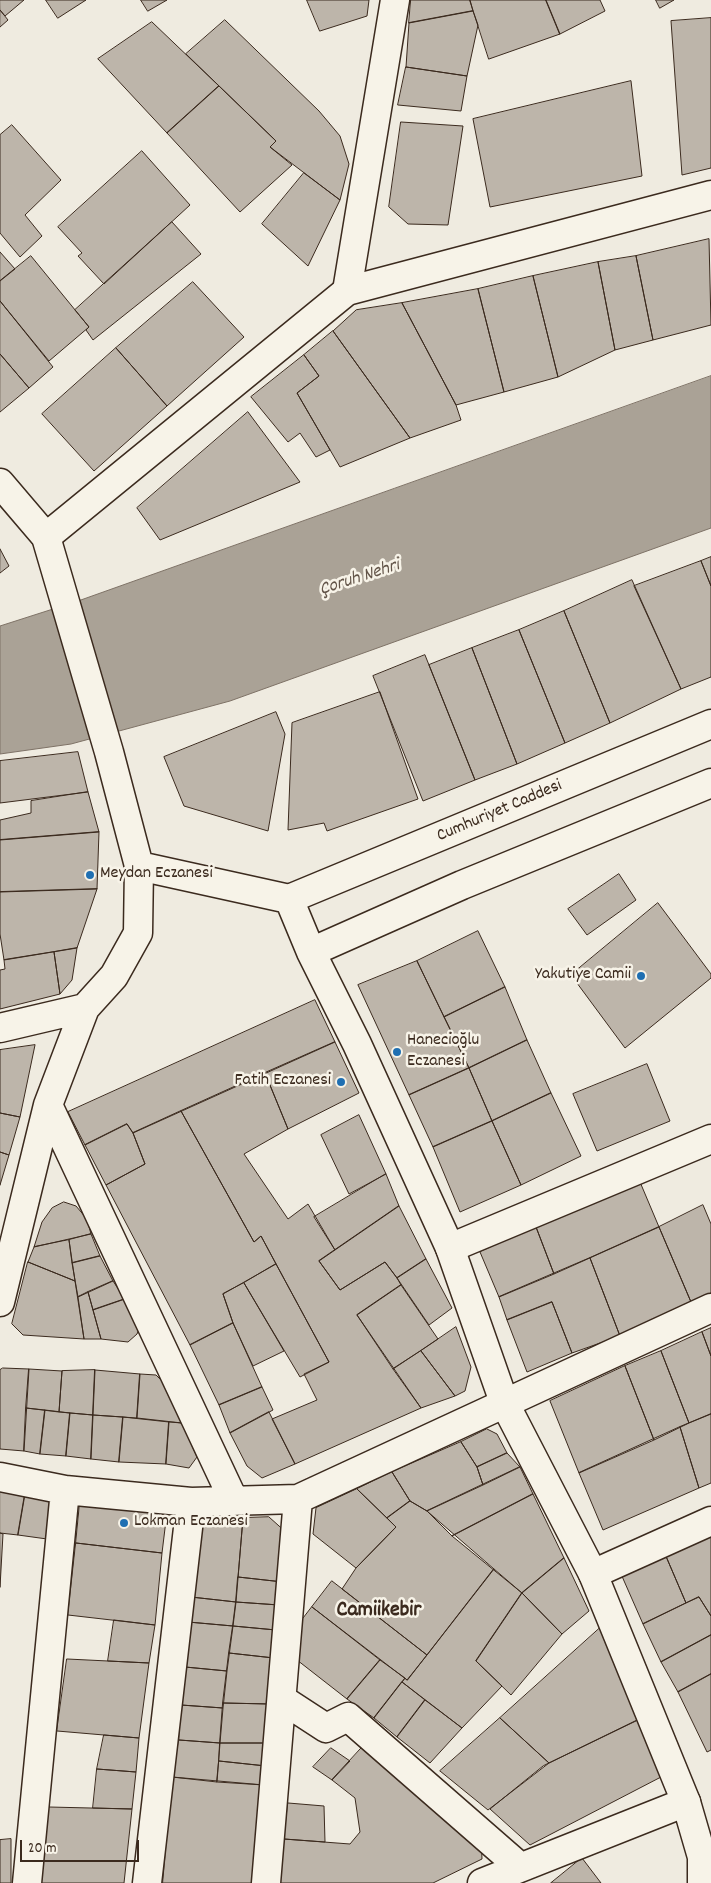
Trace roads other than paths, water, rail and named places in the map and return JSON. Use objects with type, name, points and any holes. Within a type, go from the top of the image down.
[{"type":"street","points":[[347,291],[395,0]]},
{"type":"street","points":[[46,537],[347,291],[711,194]]},
{"type":"street","points":[[0,483],[46,537],[59,576],[109,752],[139,866],[138,933],[114,976],[85,1008],[48,1105],[0,1302]]},
{"type":"street","name":"Cumhuriyet Caddesi","points":[[289,899],[711,724]]},
{"type":"street","points":[[311,952],[462,885],[711,783]]},
{"type":"street","points":[[139,866],[289,899],[311,952],[357,1044],[450,1248],[504,1402],[593,1574],[686,1802],[705,1864]]},
{"type":"street","points":[[0,1028],[85,1008]]},
{"type":"street","points":[[48,1105],[234,1501]]},
{"type":"street","points":[[450,1248],[711,1139]]},
{"type":"street","points":[[0,1477],[65,1490],[191,1502],[298,1499],[504,1402],[711,1308]]},
{"type":"street","points":[[27,1883],[65,1490]]},
{"type":"street","points":[[266,1883],[283,1700],[298,1499]]},
{"type":"street","points":[[147,1883],[191,1502]]},
{"type":"street","points":[[593,1574],[711,1521]]},
{"type":"street","points":[[283,1700],[326,1728],[348,1717],[520,1867]]},
{"type":"street","points":[[482,1883],[686,1802]]},
{"type":"water","name":"Çoruh Nehri","points":[[711,376],[711,528],[230,701],[71,744],[0,754],[0,626],[78,601]]},
{"type":"place","name":"Meydan Eczanesi","points":[[90,875]]},
{"type":"place","name":"Yakutiye Camii","points":[[641,976]]},
{"type":"place","name":"Hanecioğlu Eczanesi","points":[[397,1052]]},
{"type":"place","name":"Fatih Eczanesi","points":[[341,1082]]},
{"type":"place","name":"Lokman Eczanesi","points":[[124,1523]]},
{"type":"district","name":"Camiikebir","points":[[379,1612]]}]
